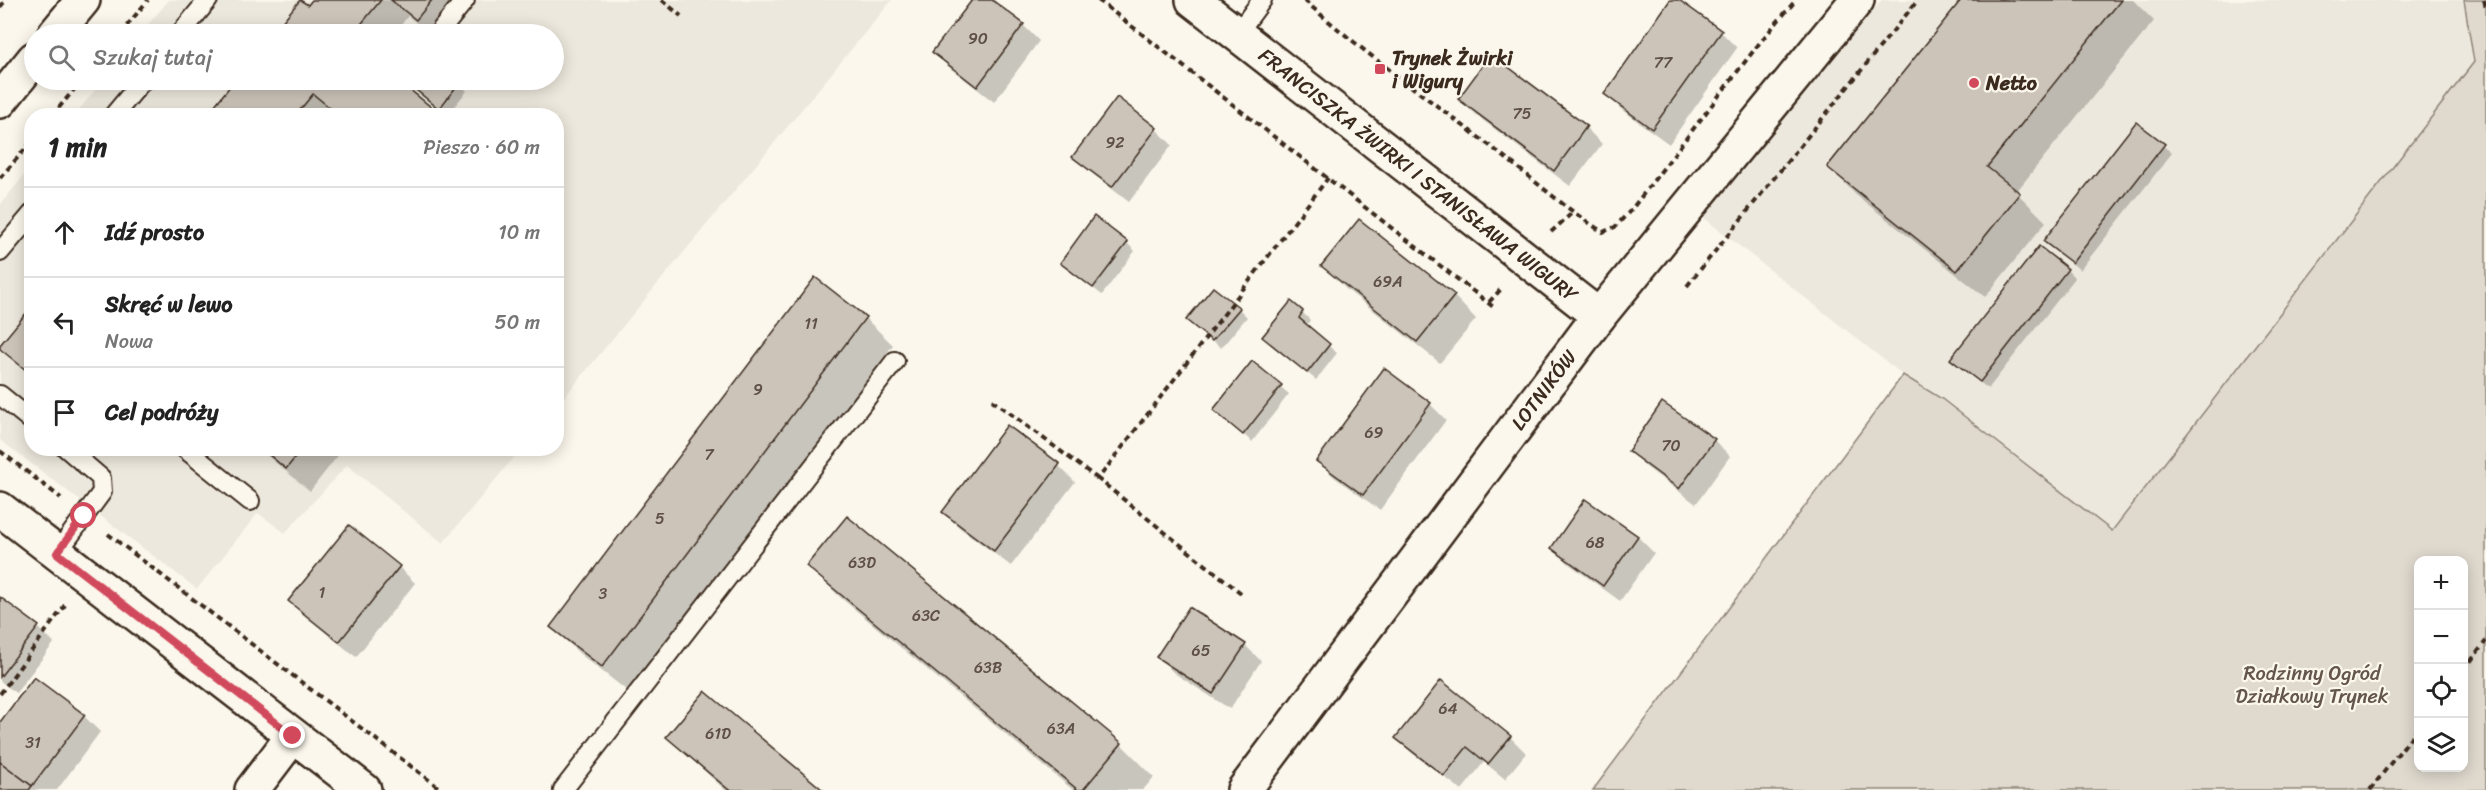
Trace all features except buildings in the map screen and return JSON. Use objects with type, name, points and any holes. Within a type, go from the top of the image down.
[{"type":"street","points":[[63,24],[83,0]]},
{"type":"street","name":"FRANCISZKA ŻWIRKI I STANISŁAWA WIGURY","points":[[1193,0],[1599,316]]},
{"type":"street","name":"LOTNIKÓW","points":[[1244,790],[1599,316],[1857,0]]},
{"type":"street","points":[[0,102],[24,72]]},
{"type":"street","points":[[0,509],[364,790]]},
{"type":"street","points":[[252,790],[293,736]]},
{"type":"lane","points":[[188,24],[208,0]]},
{"type":"lane","points":[[446,24],[465,0]]},
{"type":"lane","name":"FRANCISZKA ŻWIRKI I STANISŁAWA WIGURY","points":[[1237,34],[1262,0]]},
{"type":"lane","points":[[120,108],[135,90]]},
{"type":"lane","points":[[0,252],[24,224]]},
{"type":"lane","points":[[563,790],[895,361]]},
{"type":"lane","points":[[0,395],[24,414]]},
{"type":"lane","points":[[57,553],[102,492],[101,478],[75,456]]},
{"type":"lane","points":[[194,456],[249,501]]},
{"type":"path","points":[[0,7],[6,0]]},
{"type":"path","points":[[128,24],[148,0]]},
{"type":"path","points":[[662,0],[681,16]]},
{"type":"path","points":[[1098,0],[1497,309]]},
{"type":"path","points":[[1304,0],[1344,35],[1496,151],[1572,213],[1603,232],[1615,227],[1631,210],[1761,41],[1796,0]]},
{"type":"path","points":[[1687,286],[1918,0]]},
{"type":"path","points":[[2484,0],[2486,7]]},
{"type":"path","points":[[59,108],[74,90]]},
{"type":"path","points":[[0,178],[24,150]]},
{"type":"path","points":[[1098,479],[1328,178]]},
{"type":"path","points":[[1551,232],[1572,213]]},
{"type":"path","points":[[1490,302],[1508,282]]},
{"type":"path","points":[[992,400],[1098,479],[1241,592]]},
{"type":"path","points":[[0,451],[442,790]]},
{"type":"path","points":[[0,694],[72,597]]},
{"type":"path","points":[[2468,664],[2486,641]]},
{"type":"path","points":[[2370,790],[2414,733]]},
{"type":"shaded area","points":[[169,0],[892,0],[564,398],[564,108],[80,108],[95,90],[564,90],[564,24],[149,24]]},
{"type":"shaded area","points":[[1882,0],[2464,0],[2474,62],[2111,531],[1942,399],[1903,375],[1699,214]]},
{"type":"shaded area","points":[[24,176],[24,456],[515,456],[443,543],[347,465],[285,533],[258,513],[197,589],[0,440],[0,205]]},
{"type":"green space","name":"Rodzinny Ogród Działkowy Trynek","points":[[2464,0],[2486,0],[2486,790],[1593,790],[1903,375],[1942,399],[2112,531],[2474,62]]},
{"type":"place","name":"Trynek Żwirki i Wigury","points":[[1380,69]]},
{"type":"place","name":"Netto","points":[[1974,83]]},
{"type":"route","points":[[84,516],[57,553],[293,736]]}]
